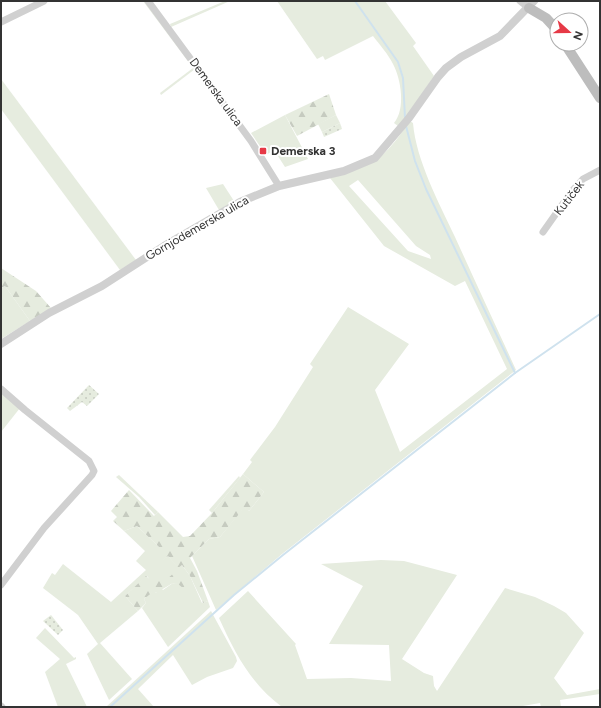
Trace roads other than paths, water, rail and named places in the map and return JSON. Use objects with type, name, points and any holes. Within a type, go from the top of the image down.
[{"type":"main road","points":[[532,4],[549,21]]},
{"type":"main road","points":[[570,52],[600,98]]},
{"type":"street","points":[[1,22],[44,1]]},
{"type":"street","name":"Demerska ulica","points":[[148,1],[251,141],[279,186]]},
{"type":"street","points":[[520,1],[532,4]]},
{"type":"street","name":"Gornjodemerska ulica","points":[[1,344],[49,313],[102,286],[217,214],[256,194],[279,186],[344,171],[369,162],[383,150],[446,68],[461,57],[500,36],[532,4]]},
{"type":"street","name":"Kutiček","points":[[543,232],[572,190],[583,179],[600,170]]},
{"type":"street","points":[[1,389],[89,461],[94,471],[87,481],[44,528],[1,584]]},
{"type":"waterway","points":[[355,1],[398,62],[403,78],[405,118]]},
{"type":"waterway","points":[[406,126],[415,161],[426,189],[515,373]]},
{"type":"waterway","points":[[110,707],[234,595],[283,555],[515,373],[600,314]]},
{"type":"place","name":"Demerska 3","points":[[263,151]]}]
